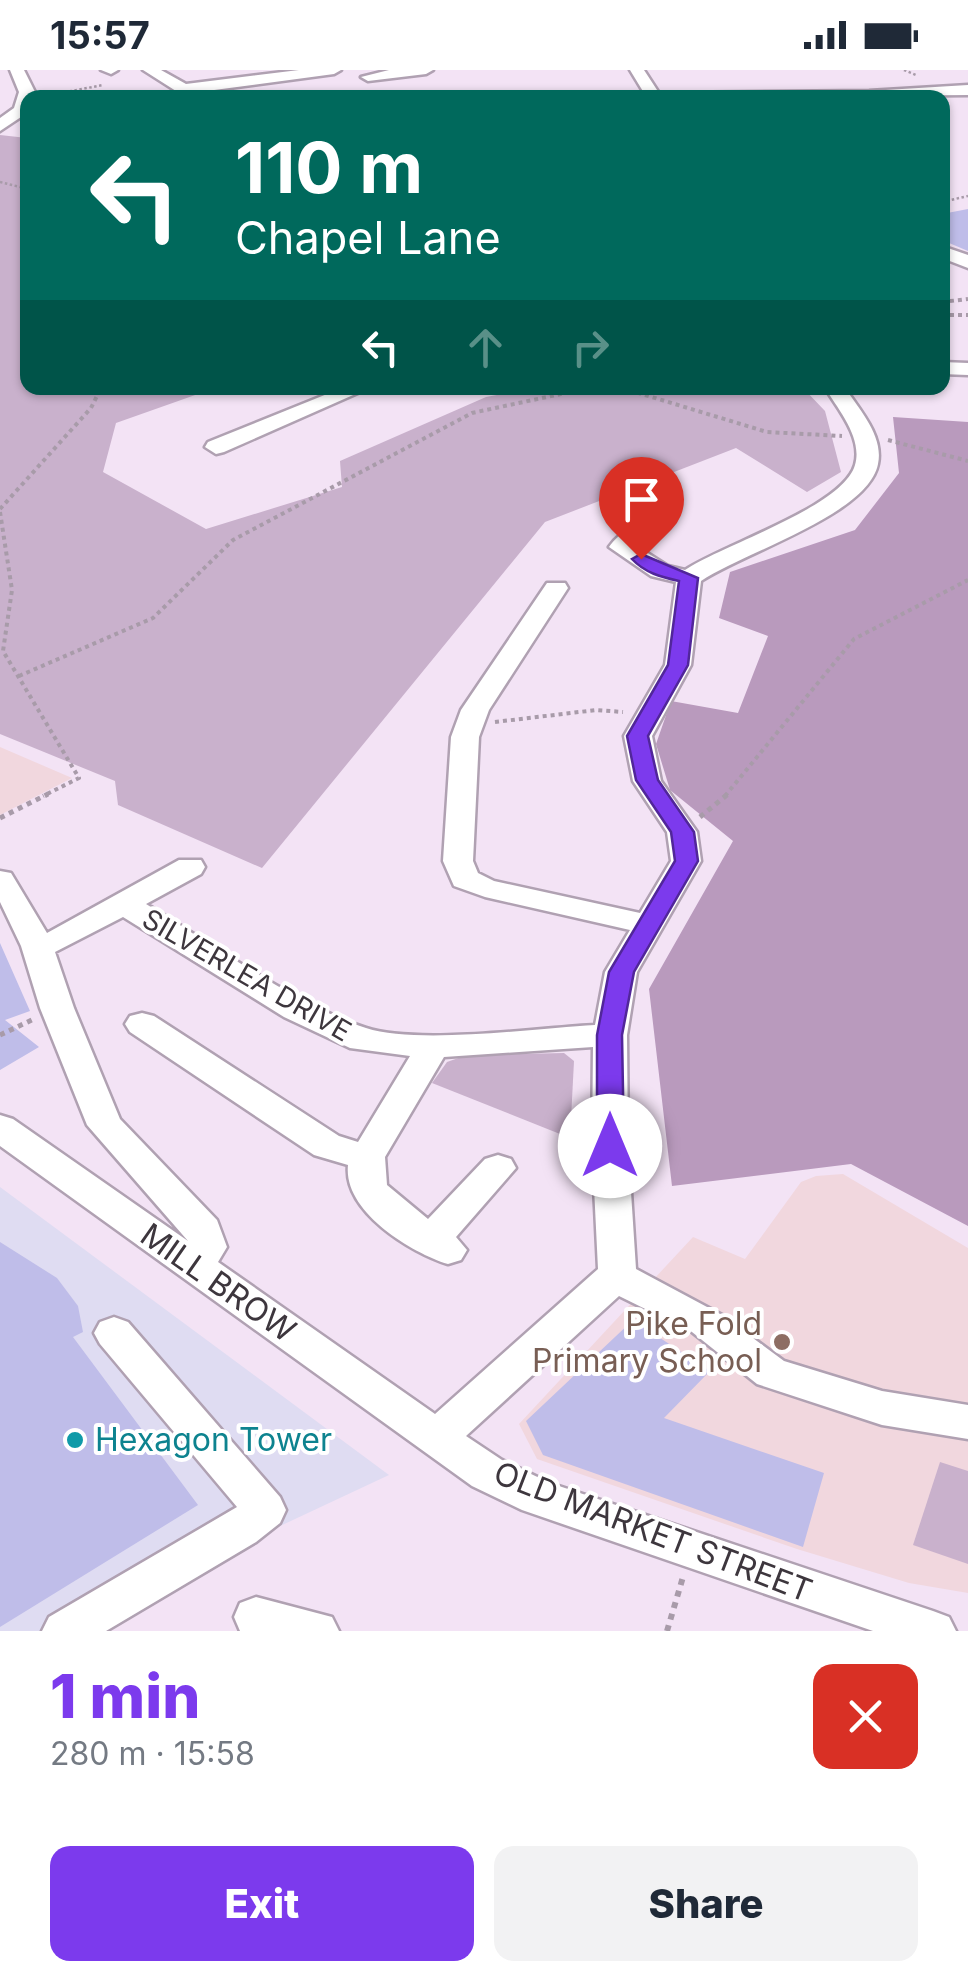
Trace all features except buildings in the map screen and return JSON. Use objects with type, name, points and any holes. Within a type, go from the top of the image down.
[{"type":"street","points":[[150,70],[187,90]]},
{"type":"street","points":[[211,90],[334,70]]},
{"type":"street","points":[[362,74],[426,70]]},
{"type":"street","points":[[362,74],[383,88]]},
{"type":"street","points":[[0,128],[20,106]]},
{"type":"street","points":[[216,447],[343,395]]},
{"type":"street","points":[[436,1438],[615,1276],[618,1266],[610,1146],[610,1035],[621,972],[686,861],[682,832],[651,790],[644,773],[638,736],[678,665],[688,578],[716,556],[843,500],[866,472],[869,438],[840,395]]},
{"type":"street","points":[[658,526],[628,540],[622,547],[660,571],[688,578]]},
{"type":"street","points":[[556,588],[476,710],[466,737],[458,861],[464,878],[511,894],[646,924]]},
{"type":"street","points":[[38,946],[54,942],[190,867]]},
{"type":"street","points":[[0,880],[22,910],[38,946],[57,1008],[105,1125],[204,1230],[208,1247],[194,1265]]},
{"type":"street","name":"SILVERLEA DRIVE","points":[[125,905],[338,1031],[362,1040],[429,1046],[610,1035]]},
{"type":"street","points":[[142,1024],[327,1146],[366,1157]]},
{"type":"street","points":[[429,1046],[427,1059],[404,1101],[366,1157],[362,1172],[374,1196],[440,1244],[498,1168]]},
{"type":"street","name":"MILL BROW","points":[[0,1128],[436,1438]]},
{"type":"street","points":[[615,1276],[702,1322],[771,1373],[882,1408],[968,1422]]},
{"type":"street","points":[[64,1631],[241,1529],[265,1510],[114,1334]]},
{"type":"street","name":"OLD MARKET STREET","points":[[436,1438],[487,1473],[538,1496],[933,1631]]},
{"type":"street","points":[[256,1616],[316,1631]]},
{"type":"path","points":[[59,90],[111,74]]},
{"type":"path","points":[[0,818],[79,778],[4,651],[12,590],[0,510],[92,408],[98,395]]},
{"type":"path","points":[[19,676],[153,618],[233,540],[472,413],[556,395]]},
{"type":"path","points":[[645,395],[767,432],[900,442],[968,461]]},
{"type":"path","points":[[682,832],[736,787],[854,639],[968,580]]},
{"type":"path","points":[[466,737],[494,722],[596,710],[647,716]]},
{"type":"path","points":[[0,1034],[57,1008]]},
{"type":"path","points":[[667,1631],[691,1550]]},
{"type":"shaded area","points":[[0,135],[20,137],[20,395],[195,395],[116,423],[103,472],[206,529],[342,487],[340,461],[496,395],[810,395],[825,411],[841,472],[807,492],[736,448],[545,522],[262,868],[118,805],[115,781],[0,734]]},
{"type":"shaded area","points":[[893,417],[968,422],[968,1226],[851,1164],[672,1186],[649,989],[733,841],[670,790],[656,744],[671,701],[738,713],[768,636],[719,618],[730,572],[855,530],[899,473]]},
{"type":"shaded area","points":[[0,747],[72,778],[0,815]]},
{"type":"shaded area","points":[[564,1053],[574,1061],[570,1138],[432,1083],[447,1062],[467,1055]]},
{"type":"shaded area","name":"Pike Fold Primary School","points":[[843,1174],[968,1248],[968,1593],[909,1583],[797,1549],[537,1459],[519,1424],[693,1237],[745,1259],[801,1182],[816,1176]]},
{"type":"shaded area","points":[[0,1187],[389,1475],[56,1631],[0,1631]]},
{"type":"shaded area","points":[[940,1462],[968,1471],[968,1564],[913,1545]]},
{"type":"place","name":"Pike Fold Primary School","points":[[782,1342]]},
{"type":"place","name":"Hexagon Tower","points":[[75,1440]]},
{"type":"route","points":[[610,1146],[610,1035],[621,972],[686,861],[682,832],[651,790],[644,773],[638,736],[683,650],[688,578],[660,571],[641,559]]}]
